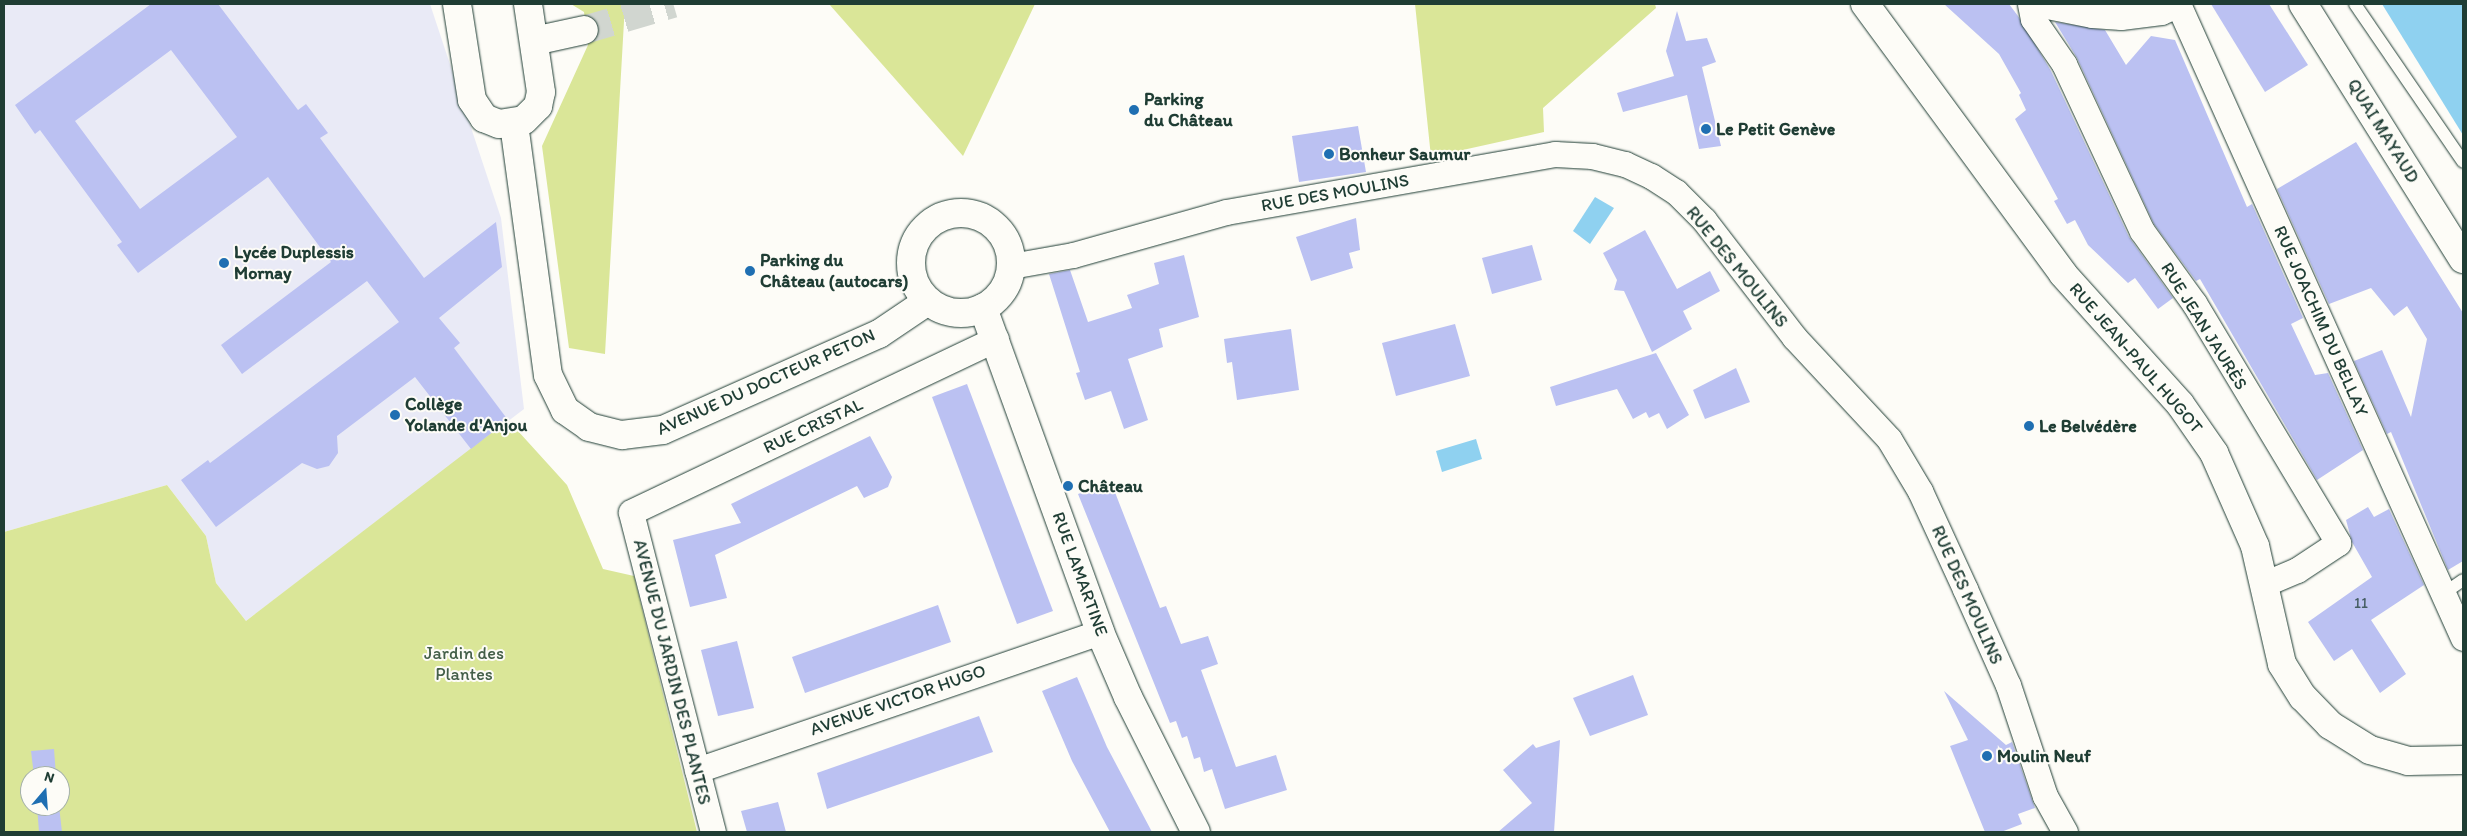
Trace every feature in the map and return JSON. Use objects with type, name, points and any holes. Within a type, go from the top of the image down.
[{"type":"street","points":[[457,4],[476,109],[484,118],[499,124],[514,124],[532,113],[541,92],[528,4]]},
{"type":"street","name":"RUE JEAN-PAUL HUGOT","points":[[1864,4],[2063,274],[2198,428],[2229,481],[2266,584],[2282,664],[2303,697],[2330,725],[2348,740],[2389,757],[2463,760]]},
{"type":"street","name":"RUE JEAN JAURÈS","points":[[2030,4],[2032,18],[2064,64],[2142,231],[2194,303],[2338,543],[2297,570],[2266,584]]},
{"type":"street","points":[[2037,4],[2092,16],[2121,17],[2161,12],[2178,4]]},
{"type":"street","name":"RUE JOACHIM DU BELLAY","points":[[2178,4],[2463,638]]},
{"type":"street","name":"QUAI MAYAUD","points":[[2303,4],[2463,259]]},
{"type":"street","points":[[534,41],[584,30]]},
{"type":"street","name":"AVENUE DU DOCTEUR PETON","points":[[514,124],[548,375],[565,410],[589,427],[622,435],[663,430],[879,334],[928,301]]},
{"type":"street","name":"RUE DES MOULINS","points":[[1011,266],[1073,255],[1226,212],[1555,154],[1592,156],[1625,164],[1651,176],[1676,192],[1704,220],[1794,338],[1889,439],[1920,491],[1965,588],[2008,685],[2045,796],[2065,832]]},
{"type":"street","points":[[971,214],[992,224],[1007,243],[1011,266],[1000,295],[983,308],[948,312],[928,301],[914,281],[911,257],[919,235],[937,219],[971,214]]},
{"type":"street","name":"RUE LAMARTINE","points":[[983,308],[996,339],[1100,632],[1128,697],[1196,832]]},
{"type":"street","name":"RUE CRISTAL","points":[[631,512],[996,339]]},
{"type":"street","name":"AVENUE DU JARDIN DES PLANTES","points":[[631,512],[713,832]]},
{"type":"street","name":"AVENUE VICTOR HUGO","points":[[697,770],[1100,632]]},
{"type":"lane","points":[[2355,4],[2463,162]]},
{"type":"lane","points":[[2443,594],[2463,580]]},
{"type":"shaded area","name":"Lycée Duplessis Mornay","points":[[4,4],[430,4],[501,218],[524,409],[246,621],[216,583],[206,536],[167,485],[4,532]]},
{"type":"green space","points":[[571,4],[625,4],[605,354],[569,348],[542,146],[588,45],[584,12]]},
{"type":"green space","points":[[829,4],[1035,4],[963,156]]},
{"type":"green space","points":[[1415,4],[1655,4],[1656,8],[1543,108],[1544,132],[1431,157]]},
{"type":"green space","name":"Jardin des Plantes","points":[[508,420],[567,485],[603,569],[634,576],[697,832],[4,832],[4,532],[167,485],[206,536],[216,583],[246,621]]},
{"type":"water","points":[[2382,4],[2463,4],[2463,135]]},
{"type":"water","points":[[1595,197],[1614,208],[1590,244],[1573,231]]},
{"type":"water","points":[[1476,439],[1482,459],[1442,472],[1436,451]]},
{"type":"building","points":[[151,4],[218,4],[298,110],[306,104],[328,133],[320,138],[424,278],[496,222],[502,267],[439,318],[460,343],[454,348],[508,420],[471,449],[415,377],[337,436],[338,453],[329,466],[317,469],[302,463],[216,527],[181,480],[208,460],[210,463],[399,322],[367,281],[242,374],[221,345],[331,262],[268,177],[138,273],[117,245],[122,242],[40,130],[35,134],[15,105]],"holes":[[[171,50],[237,137],[140,209],[75,121]]]},
{"type":"building","points":[[1944,4],[2009,4],[2051,71],[2129,237],[2173,298],[2158,309],[2135,278],[2128,283],[2088,245],[2075,220],[2067,224],[2054,201],[2058,199],[2015,119],[2026,110],[2019,95],[2021,93],[1999,54]]},
{"type":"building","points":[[2211,4],[2269,4],[2308,65],[2265,92]]},
{"type":"building","points":[[1677,11],[1686,41],[1707,38],[1716,62],[1702,67],[1721,146],[1699,149],[1687,95],[1623,112],[1617,93],[1674,76],[1666,51]]},
{"type":"building","points":[[2055,22],[2105,30],[2126,65],[2151,36],[2175,40],[2247,207],[2252,204],[2303,318],[2291,324],[2315,375],[2328,373],[2363,450],[2317,480],[2200,279],[2196,281],[2154,224],[2077,58]]},
{"type":"building","name":"Bonheur Saumur","points":[[1358,126],[1366,172],[1299,182],[1292,136]]},
{"type":"building","points":[[2356,142],[2463,313],[2463,561],[2448,570],[2391,432],[2387,434],[2354,361],[2382,350],[2411,417],[2427,339],[2407,306],[2394,316],[2371,288],[2329,304],[2277,189]]},
{"type":"building","points":[[1356,218],[1360,250],[1349,253],[1353,268],[1311,281],[1296,237]]},
{"type":"building","points":[[1645,230],[1677,289],[1710,271],[1720,291],[1683,311],[1692,329],[1652,352],[1624,291],[1614,290],[1617,280],[1603,253]]},
{"type":"building","points":[[1532,245],[1542,280],[1492,294],[1482,258]]},
{"type":"building","points":[[1184,255],[1199,317],[1159,329],[1163,347],[1128,359],[1148,420],[1124,429],[1111,391],[1085,400],[1076,373],[1080,372],[1049,274],[1070,270],[1088,322],[1132,308],[1127,295],[1159,284],[1154,263]]},
{"type":"building","points":[[1455,324],[1470,376],[1396,396],[1382,343]]},
{"type":"building","points":[[1291,329],[1299,390],[1237,400],[1232,362],[1227,363],[1224,339]]},
{"type":"building","points":[[1656,353],[1689,415],[1667,429],[1659,413],[1649,418],[1646,412],[1633,419],[1617,389],[1556,406],[1550,387]]},
{"type":"building","points":[[1736,368],[1750,402],[1705,419],[1693,390]]},
{"type":"building","points":[[967,384],[1053,611],[1017,624],[932,397]]},
{"type":"building","points":[[870,436],[892,477],[888,487],[864,498],[857,486],[715,555],[727,598],[690,607],[673,540],[741,523],[731,504]]},
{"type":"building","points":[[1111,482],[1160,608],[1166,606],[1181,644],[1208,636],[1218,664],[1201,670],[1236,767],[1276,755],[1287,790],[1225,809],[1212,769],[1204,772],[1200,757],[1194,759],[1187,736],[1182,738],[1176,721],[1170,723],[1078,494]]},
{"type":"building","points":[[2368,507],[2374,517],[2389,509],[2424,585],[2371,620],[2406,674],[2380,693],[2352,649],[2334,661],[2308,622],[2372,577],[2352,542],[2346,520]]},
{"type":"building","points":[[938,605],[951,642],[805,693],[792,657]]},
{"type":"building","points":[[737,641],[754,708],[718,716],[701,650]]},
{"type":"building","points":[[1633,675],[1648,715],[1590,736],[1573,698]]},
{"type":"building","points":[[1077,677],[1107,747],[1152,832],[1110,832],[1072,761],[1042,691]]},
{"type":"building","points":[[1944,691],[2006,745],[2012,742],[2035,808],[2018,814],[2022,824],[2001,832],[1985,832],[1950,746],[1968,740]]},
{"type":"building","points":[[979,716],[993,752],[827,809],[817,773]]},
{"type":"building","points":[[1560,740],[1554,832],[1498,832],[1532,803],[1503,770],[1533,744],[1536,748]]},
{"type":"building","points":[[54,749],[55,766],[33,766],[31,751]]},
{"type":"building","points":[[778,802],[786,832],[747,832],[741,811]]},
{"type":"building","points":[[38,816],[60,816],[62,832],[39,832]]},
{"type":"tunnel","points":[[584,30],[673,4]]},
{"type":"place","name":"Parking du Château","points":[[1134,110]]},
{"type":"place","name":"Le Petit Genève","points":[[1706,129]]},
{"type":"place","name":"Bonheur Saumur","points":[[1329,154]]},
{"type":"place","name":"Lycée Duplessis Mornay","points":[[224,263]]},
{"type":"place","name":"Parking du Château (autocars)","points":[[750,271]]},
{"type":"place","name":"Collège Yolande d'Anjou","points":[[395,415]]},
{"type":"place","name":"Le Belvédère","points":[[2029,426]]},
{"type":"place","name":"Château","points":[[1068,486]]},
{"type":"place","name":"Moulin Neuf","points":[[1987,756]]}]
